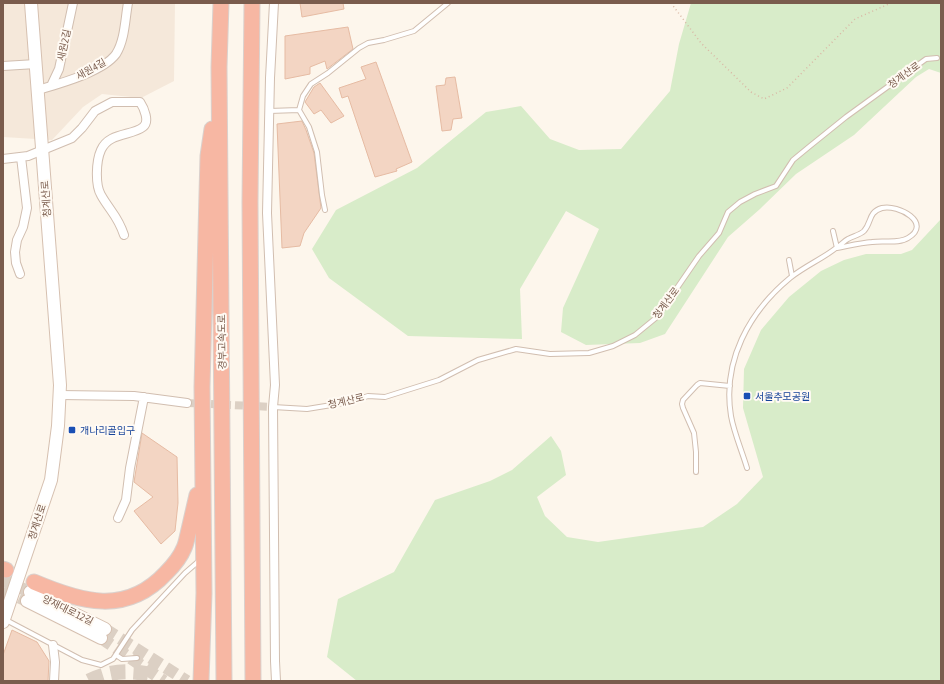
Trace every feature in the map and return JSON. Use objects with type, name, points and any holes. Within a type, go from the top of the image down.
[{"type":"highway","name":"경부고속도로","points":[[221,3],[219,67],[224,681]]},
{"type":"highway","points":[[252,3],[250,202],[253,681]]},
{"type":"highway","points":[[30,592],[97,602],[130,598],[144,592],[156,584],[174,564],[185,548],[198,489],[202,416],[208,156],[219,67]]},
{"type":"highway","points":[[201,681],[204,593],[202,416]]},
{"type":"main road","name":"청계산로","points":[[4,621],[51,480],[58,426],[60,395],[31,3]]},
{"type":"main road","name":"양재대로12길","points":[[30,592],[103,633]]},
{"type":"street","name":"새원2길","points":[[51,86],[59,69],[73,3]]},
{"type":"street","name":"새원4길","points":[[38,90],[82,76],[115,55],[121,42],[128,3]]},
{"type":"street","points":[[274,3],[269,111],[267,212],[275,385],[273,407],[276,681]]},
{"type":"street","points":[[3,66],[36,64]]},
{"type":"street","points":[[3,159],[28,156],[72,138],[95,111],[112,102],[140,102],[143,106],[146,119],[145,125],[142,128],[119,135],[109,141],[101,150],[98,166],[97,182],[100,195],[121,223],[124,235]]},
{"type":"street","points":[[20,274],[16,263],[16,240],[23,227],[27,208],[21,157]]},
{"type":"street","points":[[60,395],[134,396],[187,403]]},
{"type":"street","points":[[118,518],[126,500],[130,468],[144,397]]},
{"type":"street","points":[[53,645],[56,662],[54,681]]},
{"type":"lane","points":[[325,210],[317,152],[309,127],[299,110],[303,96],[311,84],[328,73],[359,48],[368,43],[414,31],[448,3]]},
{"type":"lane","name":"청계산로","points":[[273,407],[307,410],[350,402],[368,396],[385,397],[439,380],[478,360],[516,349],[550,354],[589,353],[613,346],[635,335],[657,317],[718,233],[728,212],[740,202],[755,194],[776,186],[793,160],[846,117],[926,59],[937,58]]},
{"type":"lane","points":[[269,111],[299,110]]},
{"type":"lane","points":[[747,468],[731,416],[730,386],[732,366],[744,331],[763,304],[779,287],[792,276],[837,248],[847,239],[862,232],[873,214],[883,208],[889,208],[908,214],[914,218],[916,222],[916,230],[914,234],[906,239],[873,242],[837,248]]},
{"type":"lane","points":[[833,231],[837,248]]},
{"type":"lane","points":[[789,260],[792,276]]},
{"type":"lane","points":[[696,472],[694,433],[683,408],[683,400],[694,386],[700,383],[730,386]]},
{"type":"lane","points":[[4,621],[82,660],[101,665],[113,659],[132,630],[185,572],[204,557]]},
{"type":"lane","points":[[116,655],[122,659],[137,658]]},
{"type":"path","points":[[671,3],[701,43],[751,92],[764,99],[787,88],[855,18],[891,3]]},
{"type":"shaded area","points":[[3,3],[175,3],[174,81],[141,98],[102,94],[83,107],[52,140],[3,137]]},
{"type":"green space","points":[[691,3],[941,3],[941,73],[929,69],[916,77],[854,135],[796,174],[760,209],[728,237],[665,334],[640,343],[586,345],[561,332],[563,308],[599,229],[566,211],[520,289],[522,339],[408,336],[329,278],[312,249],[336,210],[417,168],[486,112],[521,106],[550,139],[579,150],[621,149],[670,91],[679,44]]},
{"type":"green space","points":[[941,219],[941,681],[357,681],[327,657],[338,599],[394,572],[435,500],[490,481],[512,470],[551,436],[561,451],[566,475],[537,497],[545,516],[567,537],[598,542],[703,527],[737,504],[763,477],[743,408],[744,369],[761,330],[789,297],[821,271],[844,260],[866,254],[901,254],[912,250]]},
{"type":"building","points":[[300,3],[343,3],[344,9],[302,17]]},
{"type":"building","points":[[348,27],[353,49],[327,69],[325,61],[310,67],[310,74],[285,79],[285,36]]},
{"type":"building","points":[[376,62],[412,162],[396,169],[397,171],[375,177],[348,96],[342,98],[339,88],[366,79],[361,67]]},
{"type":"building","points":[[455,77],[462,118],[453,119],[451,130],[442,131],[436,86],[445,85],[446,78]]},
{"type":"building","points":[[320,83],[344,116],[331,123],[321,110],[314,114],[305,102],[314,87]]},
{"type":"building","points":[[302,121],[314,153],[321,208],[304,233],[300,246],[282,248],[277,124]]},
{"type":"building","points":[[142,433],[177,457],[178,503],[175,531],[161,544],[134,511],[153,497],[134,482]]},
{"type":"building","points":[[12,630],[37,642],[49,661],[48,681],[3,681],[3,655]]},
{"type":"tunnel","points":[[187,403],[273,407]]},
{"type":"tunnel","points":[[3,580],[30,592]]},
{"type":"tunnel","points":[[3,590],[27,601]]},
{"type":"tunnel","points":[[105,629],[187,681]]},
{"type":"tunnel","points":[[101,638],[164,681]]},
{"type":"tunnel","points":[[89,681],[97,677],[121,672],[137,672],[154,675]]},
{"type":"place","name":"서울추모공원","points":[[747,396]]},
{"type":"place","name":"개나리골입구","points":[[72,430]]}]
